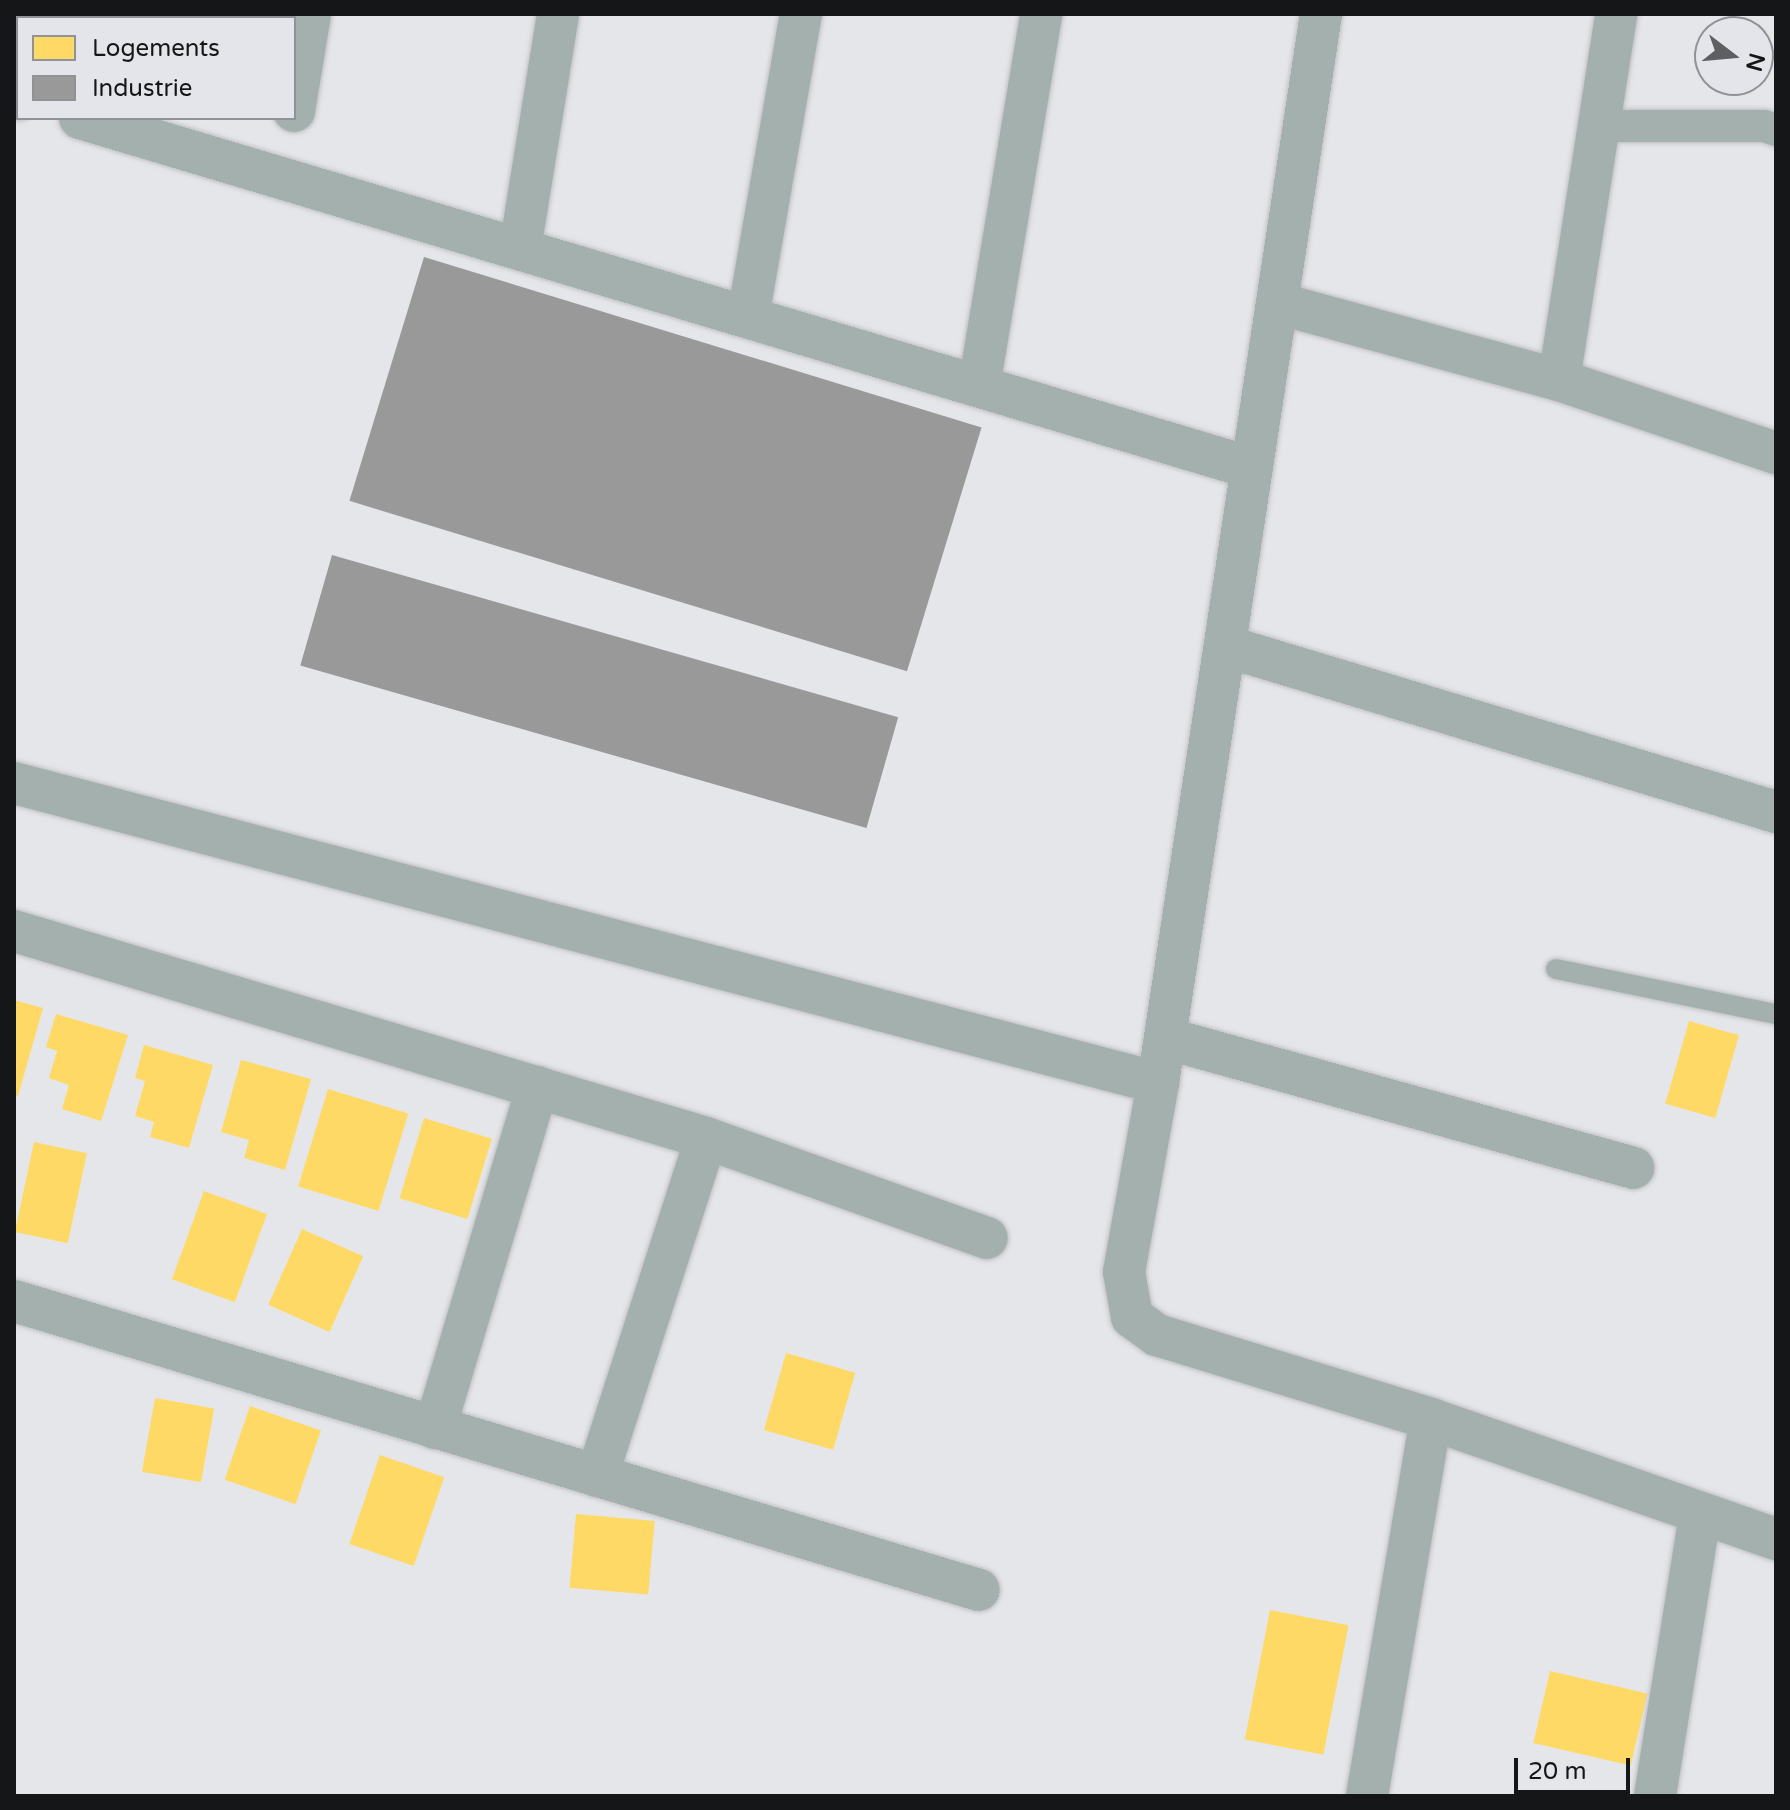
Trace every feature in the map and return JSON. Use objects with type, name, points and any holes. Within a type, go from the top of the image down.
[{"type":"street","points":[[296,99],[310,14]]},
{"type":"street","points":[[520,249],[558,14]]},
{"type":"street","points":[[748,317],[801,14]]},
{"type":"street","points":[[979,386],[1041,14]]},
{"type":"street","points":[[1321,14],[1158,1083],[1124,1272],[1132,1317],[1157,1335],[1431,1419],[1776,1539]]},
{"type":"street","points":[[1559,380],[1616,14]]},
{"type":"street","points":[[87,120],[1252,468]]},
{"type":"street","points":[[283,179],[293,120]]},
{"type":"street","points":[[1598,126],[1764,126],[1776,130]]},
{"type":"street","points":[[1277,303],[1559,380],[1776,453]]},
{"type":"street","points":[[1225,646],[1776,812]]},
{"type":"street","points":[[14,783],[1158,1083]]},
{"type":"street","points":[[14,931],[706,1138],[987,1238]]},
{"type":"street","points":[[1165,1038],[1633,1168]]},
{"type":"street","points":[[435,1428],[537,1087]]},
{"type":"street","points":[[597,1476],[706,1138]]},
{"type":"street","points":[[14,1301],[979,1590]]},
{"type":"street","points":[[1367,1796],[1431,1419]]},
{"type":"street","points":[[1655,1796],[1700,1514]]},
{"type":"lane","points":[[1556,969],[1776,1014]]},
{"type":"building: Logements","points":[[14,1000],[43,1008],[18,1096],[14,1095]]},
{"type":"building: Logements","points":[[56,1014],[128,1035],[101,1121],[62,1109],[69,1085],[49,1078],[57,1051],[46,1047]]},
{"type":"building: Logements","points":[[1689,1021],[1739,1035],[1715,1118],[1665,1104]]},
{"type":"building: Logements","points":[[144,1045],[213,1065],[189,1148],[150,1137],[154,1122],[135,1116],[145,1081],[135,1078]]},
{"type":"building: Logements","points":[[241,1060],[311,1079],[285,1170],[244,1158],[249,1140],[221,1132]]},
{"type":"building: Logements","points":[[328,1089],[408,1114],[379,1211],[298,1187]]},
{"type":"building: Logements","points":[[424,1118],[492,1139],[467,1219],[399,1198]]},
{"type":"building: Logements","points":[[34,1142],[87,1153],[68,1243],[15,1232]]},
{"type":"building: Logements","points":[[204,1191],[267,1214],[235,1302],[172,1279]]},
{"type":"building: Logements","points":[[302,1229],[363,1256],[329,1332],[268,1305]]},
{"type":"building: Logements","points":[[786,1353],[855,1373],[833,1450],[764,1430]]},
{"type":"building: Logements","points":[[155,1398],[214,1408],[201,1482],[142,1472]]},
{"type":"building: Logements","points":[[250,1406],[321,1430],[296,1504],[225,1480]]},
{"type":"building: Logements","points":[[380,1455],[444,1477],[414,1566],[349,1544]]},
{"type":"building: Logements","points":[[576,1514],[655,1521],[648,1595],[570,1588]]},
{"type":"building: Logements","points":[[1270,1610],[1349,1625],[1323,1755],[1245,1740]]},
{"type":"building: Logements","points":[[1550,1671],[1647,1693],[1631,1766],[1533,1743]]},
{"type":"building: Industrie","points":[[424,257],[982,427],[907,671],[349,501]]},
{"type":"building: Industrie","points":[[332,555],[898,717],[866,828],[300,666]]}]
